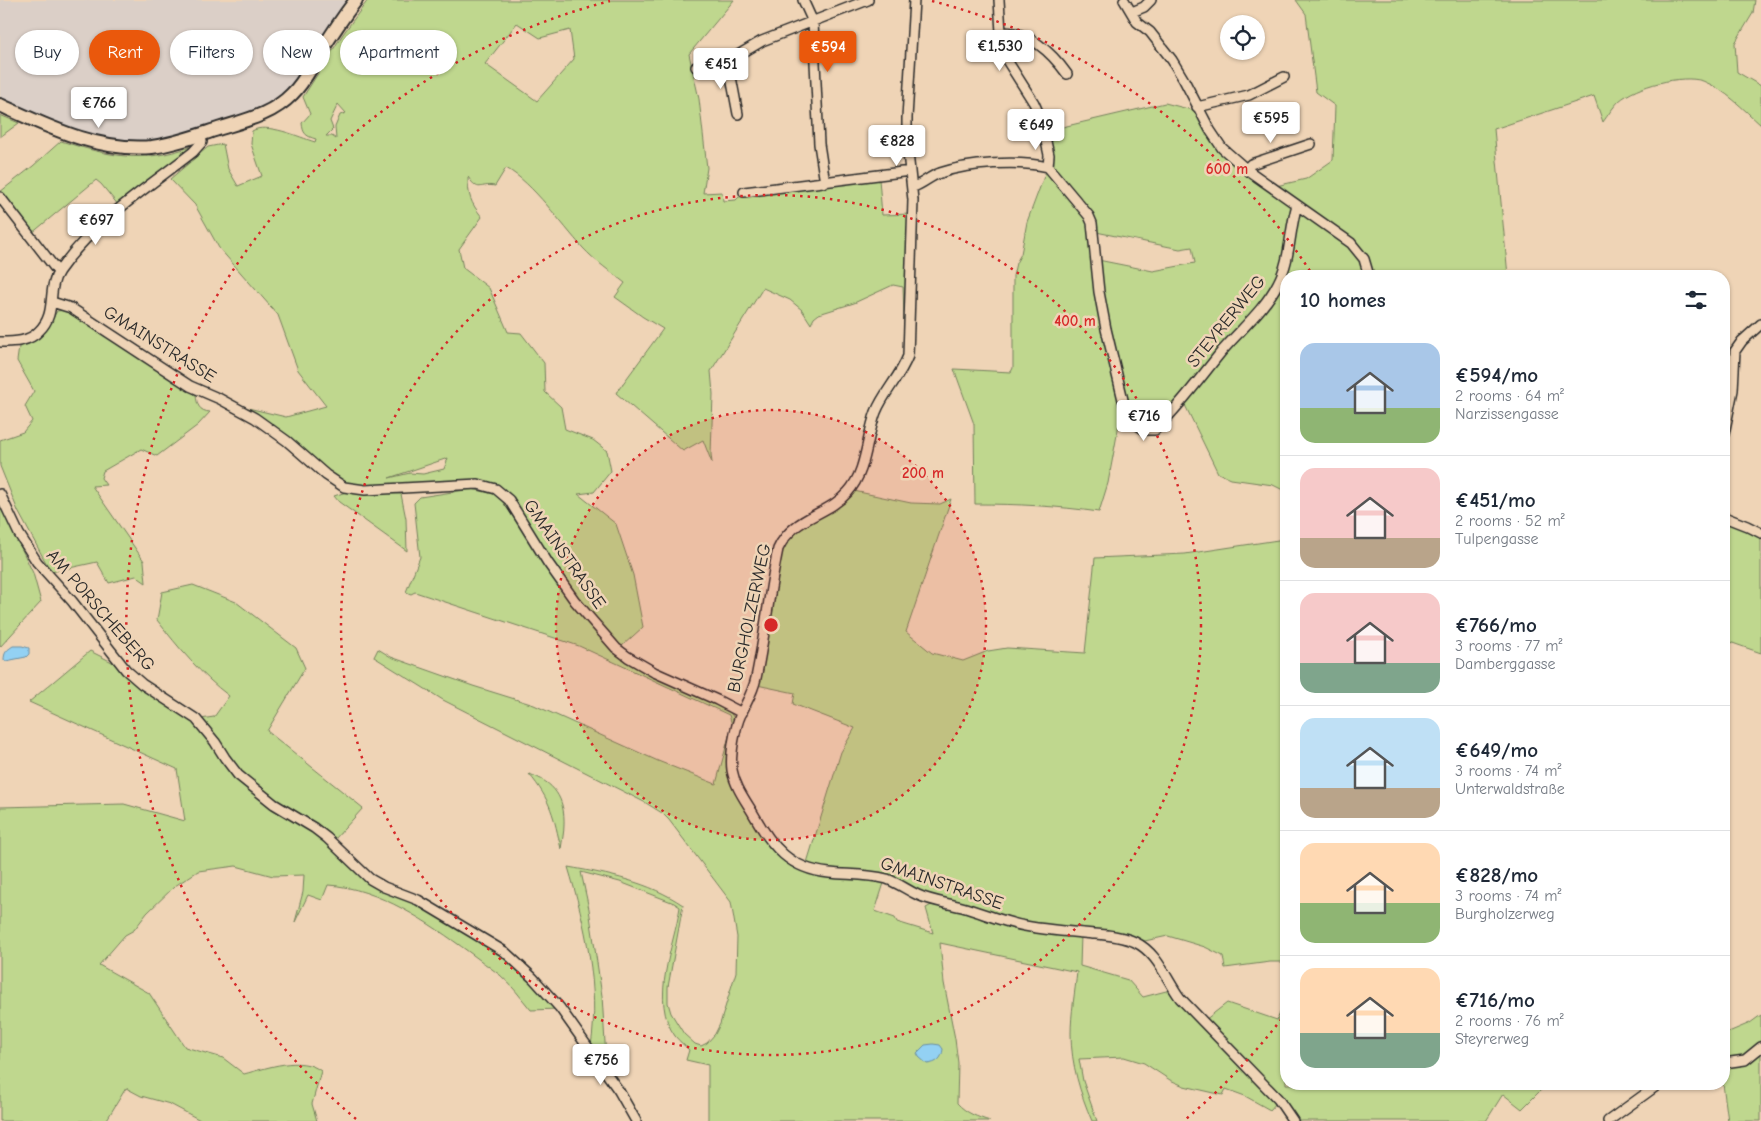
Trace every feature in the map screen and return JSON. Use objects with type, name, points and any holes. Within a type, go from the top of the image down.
[{"type":"street","points":[[0,105],[81,138],[111,146],[151,147],[171,143],[252,119],[282,103],[304,79],[332,33],[356,0]]},
{"type":"street","points":[[803,0],[813,22],[819,144],[825,183]]},
{"type":"street","points":[[696,67],[728,62],[754,45],[868,0]]},
{"type":"street","name":"BURGHOLZERWEG","points":[[742,712],[748,702],[756,679],[778,549],[786,535],[793,528],[843,497],[854,485],[864,458],[876,412],[883,397],[903,368],[908,356],[913,187],[907,143],[914,0]]},
{"type":"street","points":[[913,187],[939,173],[964,168],[1017,163],[1035,164],[1048,168],[1049,155],[1034,103],[1004,54],[999,0]]},
{"type":"street","points":[[1124,0],[1137,22],[1150,32],[1172,60],[1216,140],[1230,156],[1350,243],[1364,259],[1367,270]]},
{"type":"street","points":[[1132,12],[1144,7],[1151,0]]},
{"type":"street","points":[[1001,32],[1012,32],[1031,39],[1058,62],[1067,74]]},
{"type":"street","points":[[728,62],[738,114]]},
{"type":"street","points":[[1197,107],[1249,95],[1284,78]]},
{"type":"street","points":[[0,342],[20,341],[38,333],[49,318],[54,281],[58,272],[94,229],[199,146],[202,142],[201,134]]},
{"type":"street","points":[[1246,169],[1251,164],[1311,144]]},
{"type":"street","name":"STEYRERWEG","points":[[1048,168],[1089,216],[1092,223],[1101,301],[1124,404],[1136,424],[1145,430],[1155,430],[1167,419],[1223,350],[1248,324],[1280,279]]},
{"type":"street","points":[[744,192],[910,172]]},
{"type":"street","points":[[0,197],[58,272]]},
{"type":"street","name":"STEYRERWEG","points":[[1284,270],[1289,248],[1291,222],[1297,205]]},
{"type":"street","name":"GMAINSTRASSE","points":[[52,302],[71,308],[190,386],[220,399],[255,418],[287,441],[326,475],[344,487],[366,490],[478,484],[496,489],[508,500],[574,601],[616,648],[654,672],[742,712],[731,762],[733,776],[742,796],[767,837],[787,858],[820,872],[859,874],[886,879],[928,898],[1009,923],[1109,936],[1135,942],[1153,955],[1180,998],[1278,1100],[1293,1121]]},
{"type":"street","points":[[1730,408],[1734,390],[1735,351],[1742,341],[1761,324]]},
{"type":"street","name":"AM PORSCHEBERG","points":[[0,494],[20,534],[37,562],[76,605],[126,670],[142,684],[196,720],[215,742],[238,775],[274,804],[327,838],[370,879],[384,888],[418,900],[505,952],[533,978],[560,1008],[619,1091],[636,1121]]},
{"type":"street","points":[[1730,519],[1761,533]]},
{"type":"street","points":[[1730,1061],[1745,1060],[1761,1047]]},
{"type":"street","points":[[1608,1121],[1651,1090]]},
{"type":"shaded area","points":[[0,0],[352,0],[330,32],[330,30],[263,30],[263,75],[300,75],[293,85],[277,99],[263,108],[165,140],[139,143],[113,141],[81,133],[18,108],[0,98]]},
{"type":"green space","points":[[368,0],[734,0],[689,54],[699,99],[707,168],[703,193],[722,192],[723,201],[736,200],[739,197],[879,179],[882,215],[911,214],[905,350],[903,287],[893,285],[854,303],[819,314],[811,324],[802,310],[790,300],[763,288],[711,371],[713,394],[712,463],[703,440],[683,451],[616,393],[663,329],[615,297],[625,283],[588,253],[537,194],[506,168],[495,186],[478,187],[468,177],[470,198],[482,217],[459,249],[463,268],[489,288],[508,332],[521,333],[544,363],[545,392],[561,407],[565,429],[593,440],[607,451],[611,471],[594,492],[578,494],[616,524],[633,575],[643,627],[622,646],[626,652],[589,614],[492,484],[353,486],[329,473],[295,442],[248,408],[286,417],[326,406],[298,370],[278,315],[219,248],[195,205],[170,179],[208,147],[223,144],[228,169],[238,186],[262,176],[251,144],[252,131],[258,129],[266,128],[283,131],[315,142],[316,139],[305,134],[303,129],[302,123],[310,114],[303,97],[317,75],[330,75],[330,54],[340,39],[340,75],[457,75],[457,30],[346,30]],"holes":[[[517,23],[540,38],[570,30],[574,59],[537,101],[485,64]],[[338,104],[346,113],[340,115],[335,127],[336,139],[332,136],[326,136],[333,129],[330,121]],[[448,458],[444,469],[423,474],[410,473],[389,478]]]},
{"type":"green space","points":[[1296,0],[1755,0],[1753,13],[1735,43],[1737,72],[1761,86],[1761,125],[1719,89],[1703,81],[1683,79],[1648,86],[1636,91],[1619,101],[1603,122],[1594,96],[1494,129],[1507,270],[1280,270],[1280,488],[1273,485],[1231,479],[1218,473],[1184,403],[1144,434],[1131,427],[1122,408],[1108,483],[1099,512],[1006,504],[975,504],[974,424],[954,369],[1011,372],[1013,368],[1013,276],[1016,263],[1021,254],[1027,222],[1046,171],[1046,155],[1041,132],[1165,103],[1204,113],[1218,138],[1241,162],[1276,186],[1306,179],[1333,160],[1335,106],[1316,92],[1306,14]],"holes":[[[1096,232],[1180,249],[1192,247],[1195,263],[1153,271],[1098,260]]]},
{"type":"green space","points":[[0,115],[19,123],[0,137]]},
{"type":"green space","points":[[61,141],[95,151],[126,156],[156,155],[190,147],[193,150],[119,206],[96,180],[31,234],[0,195],[0,192]]},
{"type":"green space","points":[[66,310],[196,395],[199,407],[210,412],[198,425],[157,456],[141,449],[103,471],[101,478],[106,485],[92,486],[144,561],[146,583],[136,576],[109,583],[97,562],[51,572],[18,511],[0,466],[0,440],[23,432],[32,421],[25,406],[34,391],[17,361],[19,347],[50,323],[57,311]]},
{"type":"green space","points":[[472,489],[494,494],[502,501],[581,613],[611,647],[727,707],[735,720],[729,755],[745,803],[797,866],[885,880],[875,911],[895,918],[897,922],[933,933],[926,908],[935,903],[1081,935],[1080,966],[1128,980],[1143,997],[1170,990],[1277,1102],[1270,1110],[1245,1096],[1226,1089],[1223,1095],[1184,1086],[1170,1080],[1144,1063],[1124,1057],[1079,1059],[1083,1081],[1097,1121],[1092,1121],[1077,1078],[1071,1045],[1077,972],[940,943],[944,983],[958,1063],[957,1103],[972,1114],[990,1121],[708,1121],[708,1065],[686,1060],[689,1050],[675,1036],[668,1022],[664,1006],[666,973],[680,907],[620,882],[581,872],[589,909],[602,996],[606,1058],[610,1073],[591,1046],[594,1001],[592,979],[585,933],[568,867],[628,880],[656,890],[683,905],[668,987],[668,1003],[671,1013],[684,1034],[695,1044],[701,1046],[707,1043],[715,1034],[720,1024],[736,972],[737,937],[731,902],[662,813],[646,803],[443,700],[374,657],[378,649],[391,657],[534,705],[658,761],[716,784],[732,725],[729,715],[579,646],[415,592],[411,594],[406,592],[420,557],[414,503],[420,497]]},
{"type":"green space","points":[[854,491],[911,503],[940,504],[951,499],[906,632],[932,653],[963,661],[988,651],[1007,648],[1085,653],[1095,558],[1185,554],[1280,538],[1280,962],[1225,968],[1223,956],[1205,947],[1168,936],[1140,942],[1039,926],[926,895],[891,878],[806,866],[841,752],[855,728],[793,704],[795,693],[757,685],[780,552],[792,533]]},
{"type":"green space","points":[[346,492],[364,495],[373,493],[401,494],[406,519],[407,551],[339,502],[334,496]]},
{"type":"green space","points":[[0,503],[33,573],[41,602],[0,647]]},
{"type":"green space","points":[[1730,515],[1750,523],[1761,530],[1761,653],[1730,642]]},
{"type":"green space","points":[[193,585],[236,602],[296,648],[305,668],[267,731],[363,808],[335,839],[335,845],[395,894],[407,898],[499,950],[558,1009],[531,1010],[504,979],[454,941],[403,909],[366,893],[328,885],[322,900],[308,895],[295,922],[303,892],[304,875],[273,876],[236,866],[198,871],[175,886],[147,913],[134,930],[125,935],[99,965],[149,993],[185,1047],[223,1058],[244,1074],[273,1066],[294,1063],[313,1066],[321,1071],[312,1104],[317,1121],[202,1121],[170,1104],[141,1096],[126,1088],[106,1121],[0,1121],[0,807],[124,804],[185,821],[177,769],[29,702],[90,651],[112,662],[136,686],[194,720],[214,717],[229,696],[199,670],[157,620],[162,592]]},
{"type":"green space","points":[[529,774],[545,782],[556,792],[560,799],[564,815],[561,849],[551,809]]},
{"type":"green space","points":[[1227,1003],[1277,1020],[1280,1013],[1280,1090],[1541,1090],[1522,1109],[1503,1094],[1486,1121],[1297,1121],[1205,1020]]},
{"type":"green space","points":[[1761,1015],[1761,1121],[1728,1121],[1724,1090],[1730,1090],[1730,1031],[1750,1023]]},
{"type":"water","points":[[13,646],[29,648],[29,654],[26,657],[4,660],[6,652]]},
{"type":"water","points":[[925,1045],[940,1045],[943,1049],[938,1060],[927,1064],[917,1053]]}]
